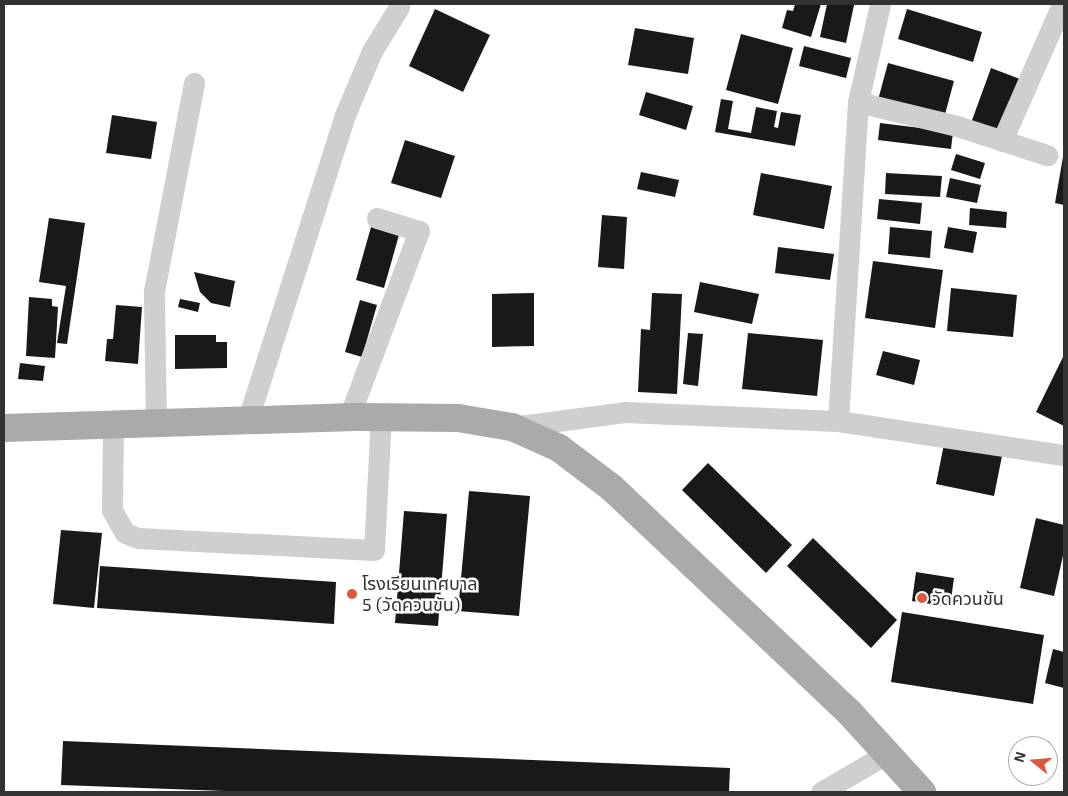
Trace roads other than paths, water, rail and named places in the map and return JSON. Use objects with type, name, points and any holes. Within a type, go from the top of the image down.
[{"type":"main road","points":[[4,428],[156,425],[349,417],[458,418],[512,427],[559,448],[612,488],[888,753],[922,792]]},
{"type":"street","points":[[838,421],[858,102],[880,4]]},
{"type":"street","points":[[1002,141],[1062,4]]},
{"type":"street","points":[[246,422],[344,114],[372,50],[399,7]]},
{"type":"street","points":[[156,425],[154,291],[194,83]]},
{"type":"street","points":[[858,102],[907,112],[1047,155]]},
{"type":"street","points":[[349,417],[419,231],[377,218]]},
{"type":"street","points":[[512,427],[624,412],[838,421],[1064,455]]},
{"type":"street","points":[[113,426],[112,510],[125,533],[138,538],[374,550],[381,417]]},
{"type":"street","points":[[821,792],[888,753]]},
{"type":"place","name":"โรงเรียนเทศบาล 5 (วัดควนขัน)","points":[[352,594]]},
{"type":"place","name":"วัดควนขัน","points":[[922,598]]}]
